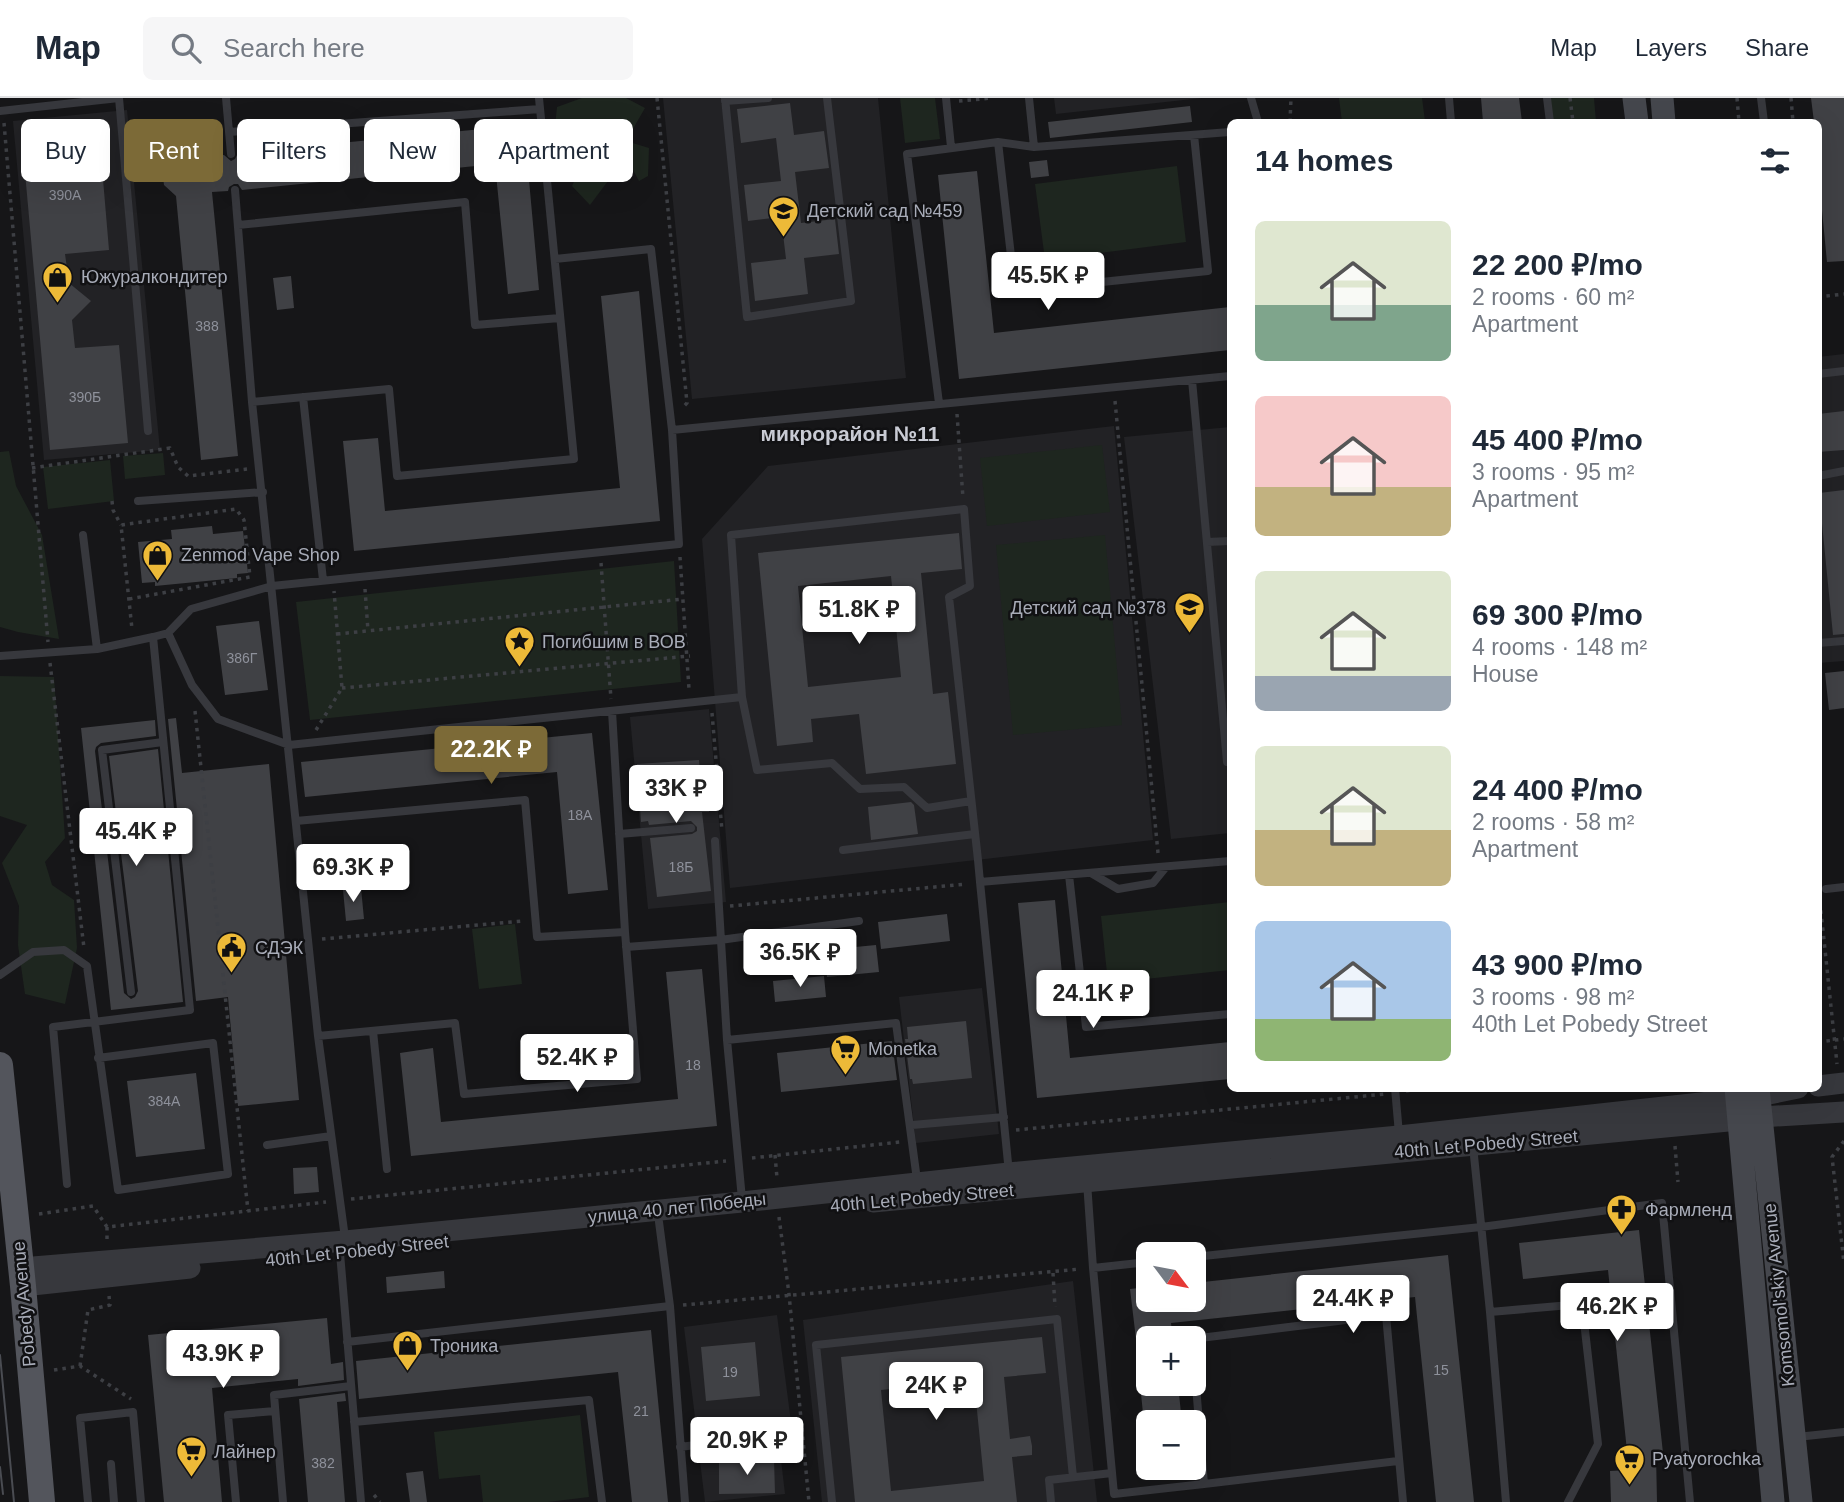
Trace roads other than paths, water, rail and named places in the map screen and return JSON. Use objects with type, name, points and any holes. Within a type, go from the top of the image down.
[{"type":"main road","points":[[1634,98],[1637,119]]},
{"type":"main road","points":[[1662,98],[1664,119]]},
{"type":"main road","name":"Pobedy Avenue","points":[[0,1065],[15,1215],[11,1278],[42,1502]]},
{"type":"main road","name":"Komsomol'skiy Avenue","points":[[1748,1102],[1801,1502]]},
{"type":"main road","name":"Komsomol'skiy Avenue","points":[[1748,1102],[1773,1502]]},
{"type":"street","name":"40th Let Pobedy Street","points":[[1399,1144],[1473,1146],[1748,1102],[1784,1092]]},
{"type":"street","name":"40th Let Pobedy Street","points":[[11,1278],[342,1247],[659,1223],[742,1208],[1399,1144],[1748,1102],[1844,1112]]},
{"type":"street","name":"40th Let Pobedy Street","points":[[1009,1173],[1086,1174]]},
{"type":"street","name":"улица 40 лет Победы","points":[[778,1205],[918,1183],[1009,1173]]},
{"type":"street","name":"улица 40 лет Победы","points":[[342,1247],[742,1208]]},
{"type":"lane","points":[[2,110],[119,98],[148,431]]},
{"type":"lane","points":[[226,98],[231,154]]},
{"type":"lane","points":[[252,402],[389,389],[397,476],[573,459],[539,98]]},
{"type":"lane","points":[[768,98],[725,99],[747,317],[851,301],[827,98]]},
{"type":"lane","points":[[1029,98],[1034,147]]},
{"type":"lane","points":[[1251,98],[1257,119]]},
{"type":"lane","points":[[1449,98],[1451,119]]},
{"type":"lane","points":[[1547,98],[1550,119]]},
{"type":"lane","points":[[1761,98],[1764,119]]},
{"type":"lane","points":[[946,100],[951,147]]},
{"type":"lane","points":[[229,132],[540,108]]},
{"type":"lane","points":[[939,403],[907,154],[998,142],[1034,147],[1227,132]]},
{"type":"lane","points":[[998,142],[1015,291],[1208,271],[1194,135]]},
{"type":"lane","points":[[235,190],[252,402],[308,941],[340,1200],[347,1342],[361,1502]]},
{"type":"lane","points":[[238,225],[465,202],[475,325],[560,318]]},
{"type":"lane","points":[[0,656],[97,649],[169,633],[191,609],[272,586],[679,544],[670,418],[651,249],[555,259]]},
{"type":"lane","points":[[1822,373],[1844,370]]},
{"type":"lane","points":[[671,430],[1227,376]]},
{"type":"lane","points":[[1192,380],[1227,762]]},
{"type":"lane","points":[[303,397],[323,580]]},
{"type":"lane","points":[[1822,475],[1844,471]]},
{"type":"lane","points":[[138,501],[263,492]]},
{"type":"lane","points":[[971,801],[927,808],[904,787],[860,789],[832,763],[757,770],[742,697],[731,535],[964,509],[970,586],[949,597],[975,834],[1009,1173]]},
{"type":"lane","points":[[83,535],[97,649]]},
{"type":"lane","points":[[1207,541],[1227,541]]},
{"type":"lane","points":[[169,633],[192,685],[218,719],[289,745],[742,697]]},
{"type":"lane","points":[[67,1184],[52,1027],[190,1010],[153,637]]},
{"type":"lane","points":[[1822,643],[1844,641]]},
{"type":"lane","points":[[318,1036],[454,1023],[464,1094],[637,1079],[612,711]]},
{"type":"lane","points":[[131,992],[102,750],[163,742]]},
{"type":"lane","points":[[296,821],[526,800],[537,937],[625,932]]},
{"type":"lane","points":[[619,834],[691,828]]},
{"type":"lane","points":[[843,850],[975,834]]},
{"type":"lane","points":[[719,839],[718,908],[742,1208]]},
{"type":"lane","points":[[980,882],[1227,861]]},
{"type":"lane","points":[[1091,873],[1118,889],[1153,883],[1163,867]]},
{"type":"lane","points":[[1069,875],[1086,1027],[1227,1014]]},
{"type":"lane","points":[[1826,889],[1844,887]]},
{"type":"lane","points":[[626,947],[720,940],[859,921]]},
{"type":"lane","points":[[0,975],[33,952],[64,950],[87,966],[93,1022],[118,1190],[228,1174],[212,1043],[99,1058]]},
{"type":"lane","points":[[727,1040],[896,1023],[918,1183]]},
{"type":"lane","points":[[373,1031],[387,1169]]},
{"type":"lane","points":[[1395,1092],[1399,1144]]},
{"type":"lane","points":[[912,1125],[1004,1117]]},
{"type":"lane","points":[[267,1145],[331,1136]]},
{"type":"lane","points":[[1473,1146],[1506,1502]]},
{"type":"lane","points":[[1086,1174],[1114,1494],[1398,1461]]},
{"type":"lane","points":[[1206,1256],[1481,1227],[1662,1203],[1690,1502]]},
{"type":"lane","points":[[659,1223],[670,1306],[685,1502]]},
{"type":"lane","points":[[1093,1268],[1136,1263]]},
{"type":"lane","points":[[1490,1312],[1582,1304],[1598,1444],[1568,1502]]},
{"type":"lane","points":[[347,1342],[670,1306]]},
{"type":"lane","points":[[1206,1337],[1386,1315],[1402,1502]]},
{"type":"lane","points":[[832,1502],[816,1345],[1056,1319],[1073,1477]]},
{"type":"lane","points":[[283,1502],[274,1395],[351,1386]]},
{"type":"lane","points":[[1197,1396],[1204,1484]]},
{"type":"lane","points":[[354,1422],[589,1400],[602,1502]]},
{"type":"lane","points":[[236,1502],[228,1415],[275,1411]]},
{"type":"lane","points":[[88,1502],[80,1418],[133,1412],[141,1502]]},
{"type":"lane","points":[[1794,1437],[1844,1432]]},
{"type":"lane","points":[[680,1447],[780,1434]]},
{"type":"lane","points":[[111,1464],[114,1502]]},
{"type":"lane","points":[[1051,1502],[1049,1480],[1112,1473]]},
{"type":"tram line","points":[[0,1355],[14,1502]]},
{"type":"tram line","points":[[0,1467],[3,1494]]},
{"type":"place","name":"Детский сад №459","points":[[784,238]]},
{"type":"place","name":"Южуралкондитер","points":[[58,304]]},
{"type":"place","name":"Zenmod Vape Shop","points":[[158,582]]},
{"type":"place","name":"Детский сад №378","points":[[1189,635]]},
{"type":"place","name":"Погибшим в ВОВ","points":[[519,669]]},
{"type":"place","name":"СДЭК","points":[[232,975]]},
{"type":"place","name":"Monetka","points":[[845,1076]]},
{"type":"place","name":"Фармленд","points":[[1622,1237]]},
{"type":"place","name":"Троника","points":[[407,1373]]},
{"type":"place","name":"Лайнер","points":[[191,1479]]},
{"type":"place","name":"Pyatyorochka","points":[[1629,1486]]},
{"type":"district","name":"микрорайон №11","points":[[850,434]]}]
